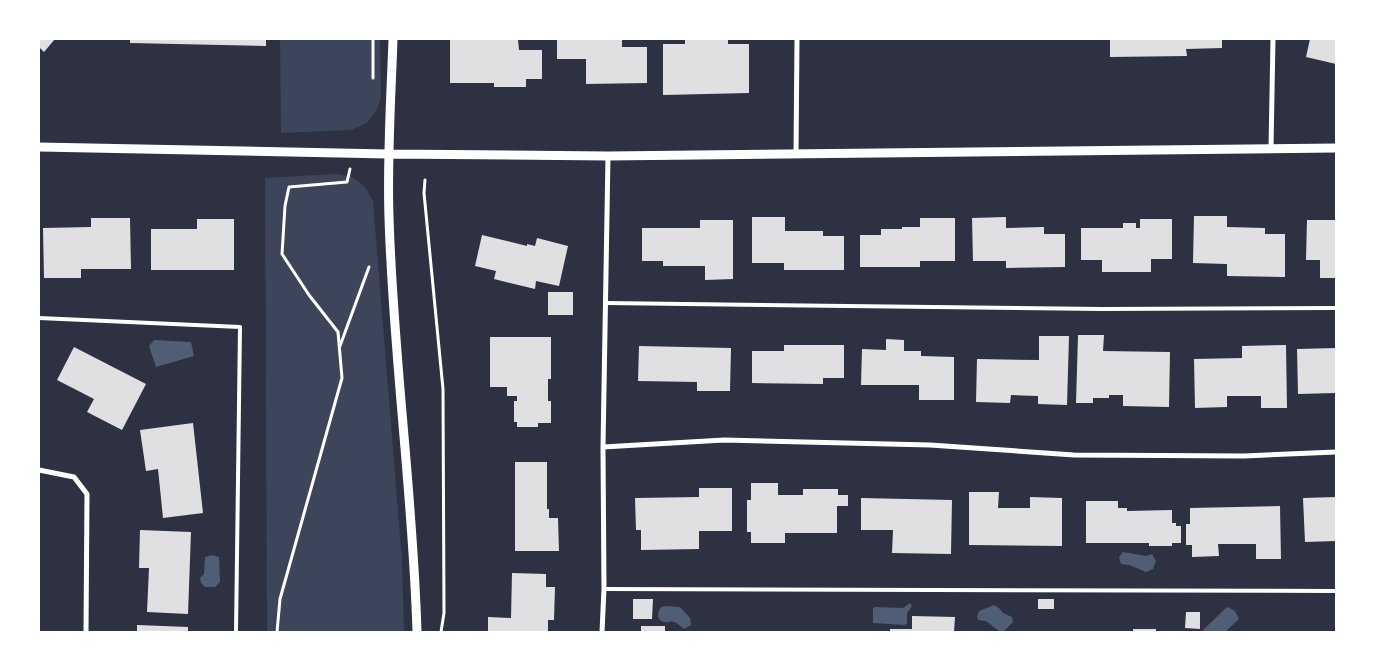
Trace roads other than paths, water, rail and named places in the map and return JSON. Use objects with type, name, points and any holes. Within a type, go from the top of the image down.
[{"type":"street","points":[[393,39],[388,154],[389,217],[396,352],[415,559],[417,632]]},
{"type":"street","points":[[796,153],[797,39]]},
{"type":"street","points":[[1271,148],[1273,39]]},
{"type":"street","points":[[39,147],[608,156],[1336,148]]},
{"type":"street","points":[[602,632],[608,156]]},
{"type":"street","points":[[603,447],[724,440],[930,445],[1074,455],[1244,456],[1336,452]]},
{"type":"street","points":[[39,470],[74,477],[87,494],[86,632]]},
{"type":"lane","points":[[606,303],[1102,308],[1336,308]]},
{"type":"lane","points":[[39,318],[240,327],[236,632]]},
{"type":"lane","points":[[604,589],[1336,591]]}]
